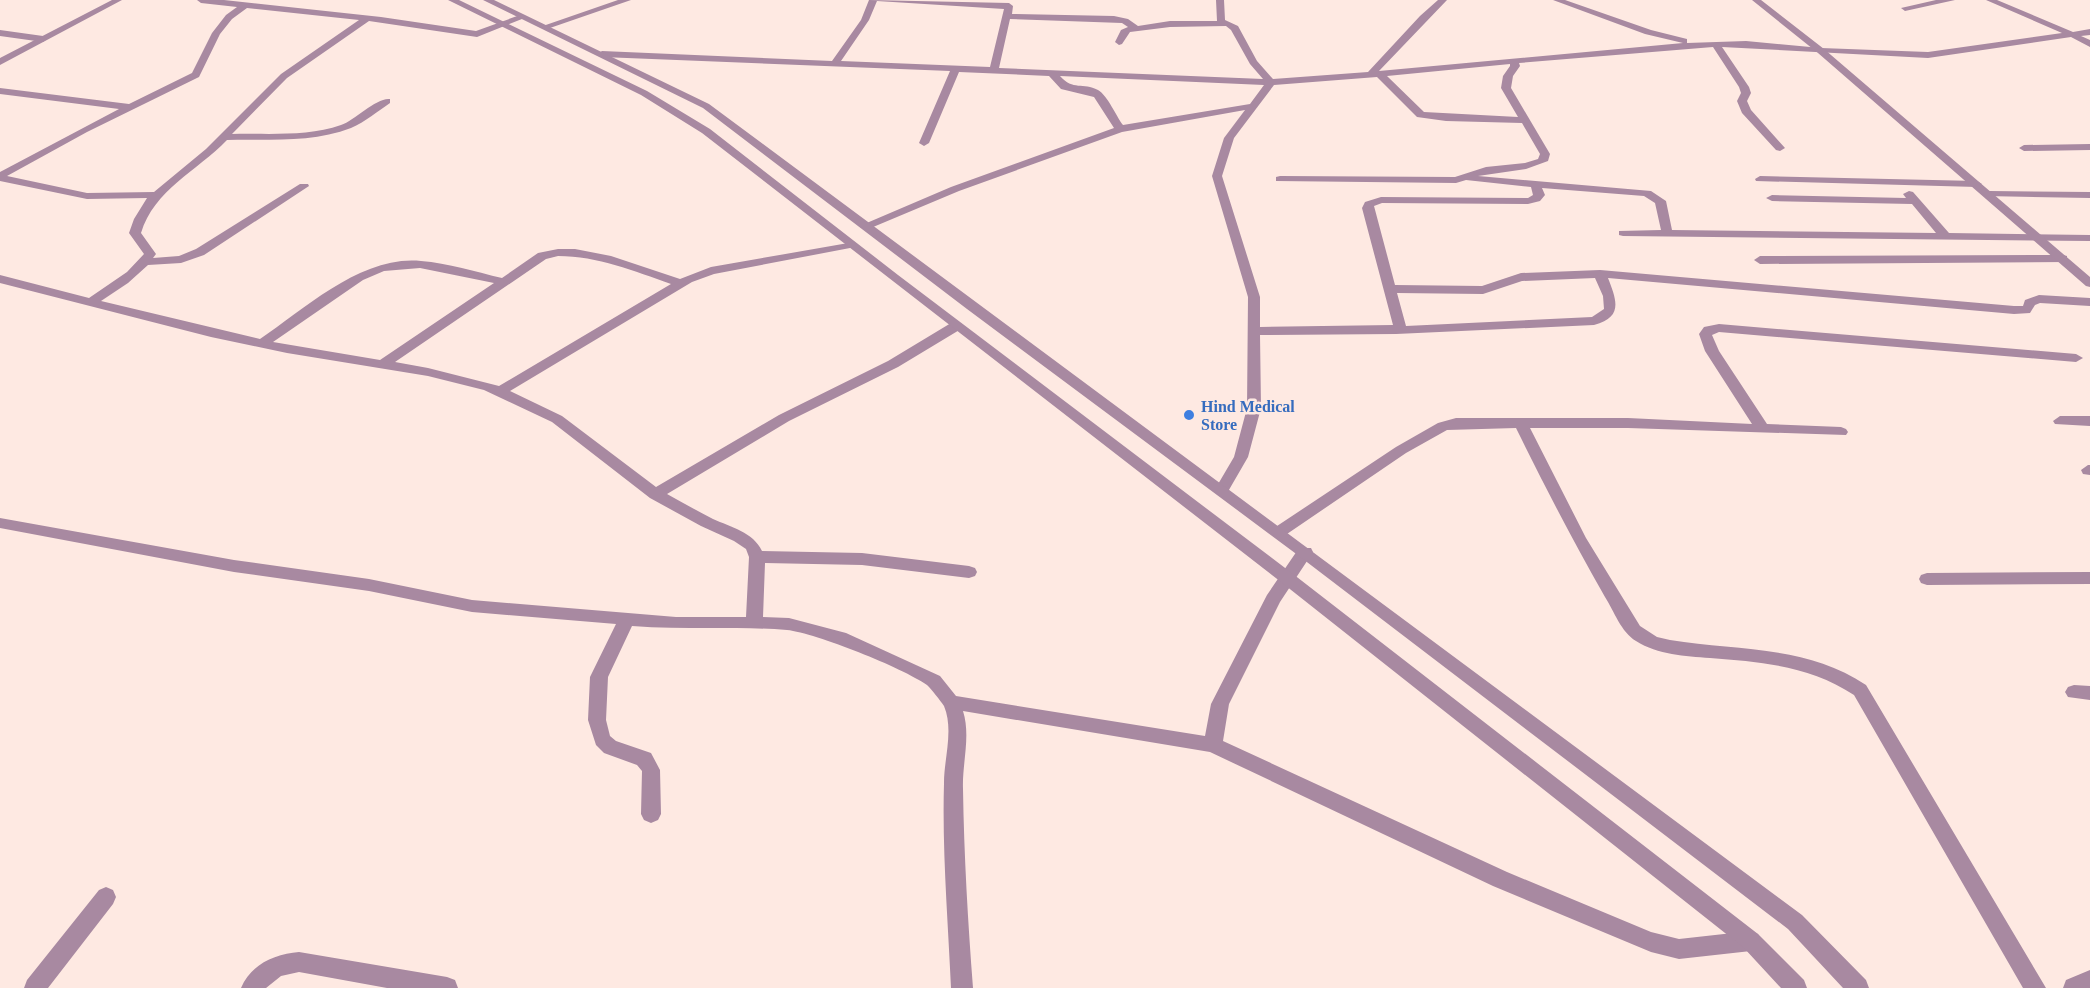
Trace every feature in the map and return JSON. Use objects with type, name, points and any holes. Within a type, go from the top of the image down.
[{"type":"street","points":[[0,62],[118,0]]},
{"type":"street","points":[[201,0],[477,34],[523,17]]},
{"type":"street","points":[[452,0],[673,109],[706,131],[956,326],[1287,578],[1751,941],[1796,988]]},
{"type":"street","points":[[487,0],[706,106],[1279,532],[1795,922],[1858,988]]},
{"type":"street","points":[[544,27],[627,0]]},
{"type":"street","points":[[834,64],[866,20],[873,0]]},
{"type":"street","points":[[880,0],[1008,8],[1114,19],[1125,21],[1136,29]]},
{"type":"street","points":[[1220,0],[1221,23]]},
{"type":"street","points":[[1375,75],[1423,18],[1443,0]]},
{"type":"street","points":[[1557,0],[1648,32],[1696,45]]},
{"type":"street","points":[[1756,0],[1821,51],[2090,283]]},
{"type":"street","points":[[1905,8],[1951,0]]},
{"type":"street","points":[[1990,0],[2090,44]]},
{"type":"street","points":[[0,177],[48,148],[196,75],[216,33],[229,17],[245,5]]},
{"type":"street","points":[[994,71],[1008,8]]},
{"type":"street","points":[[92,302],[129,276],[145,262],[150,254],[135,233],[146,204],[209,153],[272,86],[290,71],[367,19]]},
{"type":"street","points":[[1119,42],[1124,32],[1136,29],[1187,23],[1228,23],[1235,28],[1253,62],[1271,82]]},
{"type":"street","points":[[602,54],[1271,82],[1375,75],[1513,60],[1715,44],[1928,55],[2090,32]]},
{"type":"street","points":[[0,33],[43,39]]},
{"type":"street","points":[[1715,44],[1744,87],[1746,93],[1742,101],[1746,111],[1780,148]]},
{"type":"street","points":[[1464,178],[1486,170],[1526,166],[1543,161],[1545,154],[1506,88],[1508,76],[1515,66],[1513,60]]},
{"type":"street","points":[[924,143],[956,69]]},
{"type":"street","points":[[1052,73],[1064,87],[1094,92],[1098,95],[1120,129]]},
{"type":"street","points":[[1375,75],[1421,115],[1525,120]]},
{"type":"street","points":[[1221,491],[1241,457],[1254,408],[1254,297],[1217,176],[1229,138],[1271,82]]},
{"type":"street","points":[[0,91],[131,107]]},
{"type":"street","points":[[224,137],[291,135],[339,128],[356,121],[387,101]]},
{"type":"street","points":[[866,227],[955,189],[1120,129],[1253,106]]},
{"type":"street","points":[[2024,148],[2090,147]]},
{"type":"street","points":[[0,177],[87,196],[155,195]]},
{"type":"street","points":[[1280,179],[1441,181],[1464,178],[1647,193],[1660,201],[1667,233]]},
{"type":"street","points":[[1760,179],[1977,184]]},
{"type":"street","points":[[1899,182],[1946,237]]},
{"type":"street","points":[[1396,330],[1400,326],[1368,208],[1374,201],[1528,201],[1536,199],[1539,195],[1535,183]]},
{"type":"street","points":[[145,262],[181,260],[200,252],[304,186]]},
{"type":"street","points":[[1989,194],[2090,195]]},
{"type":"street","points":[[1772,198],[1914,201]]},
{"type":"street","points":[[1623,233],[2090,238]]},
{"type":"street","points":[[499,392],[680,283],[711,271],[850,244]]},
{"type":"street","points":[[382,365],[542,256],[570,252],[633,267],[680,283]]},
{"type":"street","points":[[1760,260],[2063,259]]},
{"type":"street","points":[[262,344],[359,277],[382,268],[420,264],[505,282]]},
{"type":"street","points":[[1254,331],[1396,330],[1594,321],[1605,316],[1610,309],[1609,296],[1600,274]]},
{"type":"street","points":[[1390,289],[1483,290],[1521,277],[1600,274],[2014,310],[2026,310],[2029,303],[2039,299],[2090,302]]},
{"type":"street","points":[[0,279],[262,344],[428,372],[489,387],[557,419],[656,494],[706,522],[740,537],[752,546],[757,557],[754,623]]},
{"type":"street","points":[[656,494],[784,418],[893,364],[956,326]]},
{"type":"street","points":[[1762,428],[1712,351],[1705,334],[1709,330],[1776,333],[2076,358]]},
{"type":"street","points":[[2060,421],[2090,422]]},
{"type":"street","points":[[1521,422],[1579,539],[1634,632],[1645,640],[1663,647],[1761,656],[1829,670],[1860,690],[2035,988]]},
{"type":"street","points":[[1279,532],[1401,450],[1443,426],[1456,423],[1628,423],[1841,432]]},
{"type":"street","points":[[0,537],[7,524],[234,566],[369,585],[472,606],[676,623],[789,624],[840,638],[914,670],[934,681],[951,702],[958,724],[953,782],[962,988]]},
{"type":"street","points":[[1212,746],[1220,704],[1272,600],[1305,552]]},
{"type":"street","points":[[757,557],[862,559],[969,572]]},
{"type":"street","points":[[1928,579],[2090,578]]},
{"type":"street","points":[[627,619],[599,677],[597,720],[602,740],[610,747],[644,759],[651,770],[651,814]]},
{"type":"street","points":[[951,702],[1212,746],[1500,879],[1651,942],[1679,949],[1751,941]]},
{"type":"street","points":[[35,988],[106,897]]},
{"type":"street","points":[[252,988],[265,972],[282,963],[299,962],[447,988]]},
{"type":"street","points":[[2074,988],[2090,981]]},
{"type":"place","name":"Hind Medical Store","points":[[1189,415]]}]
